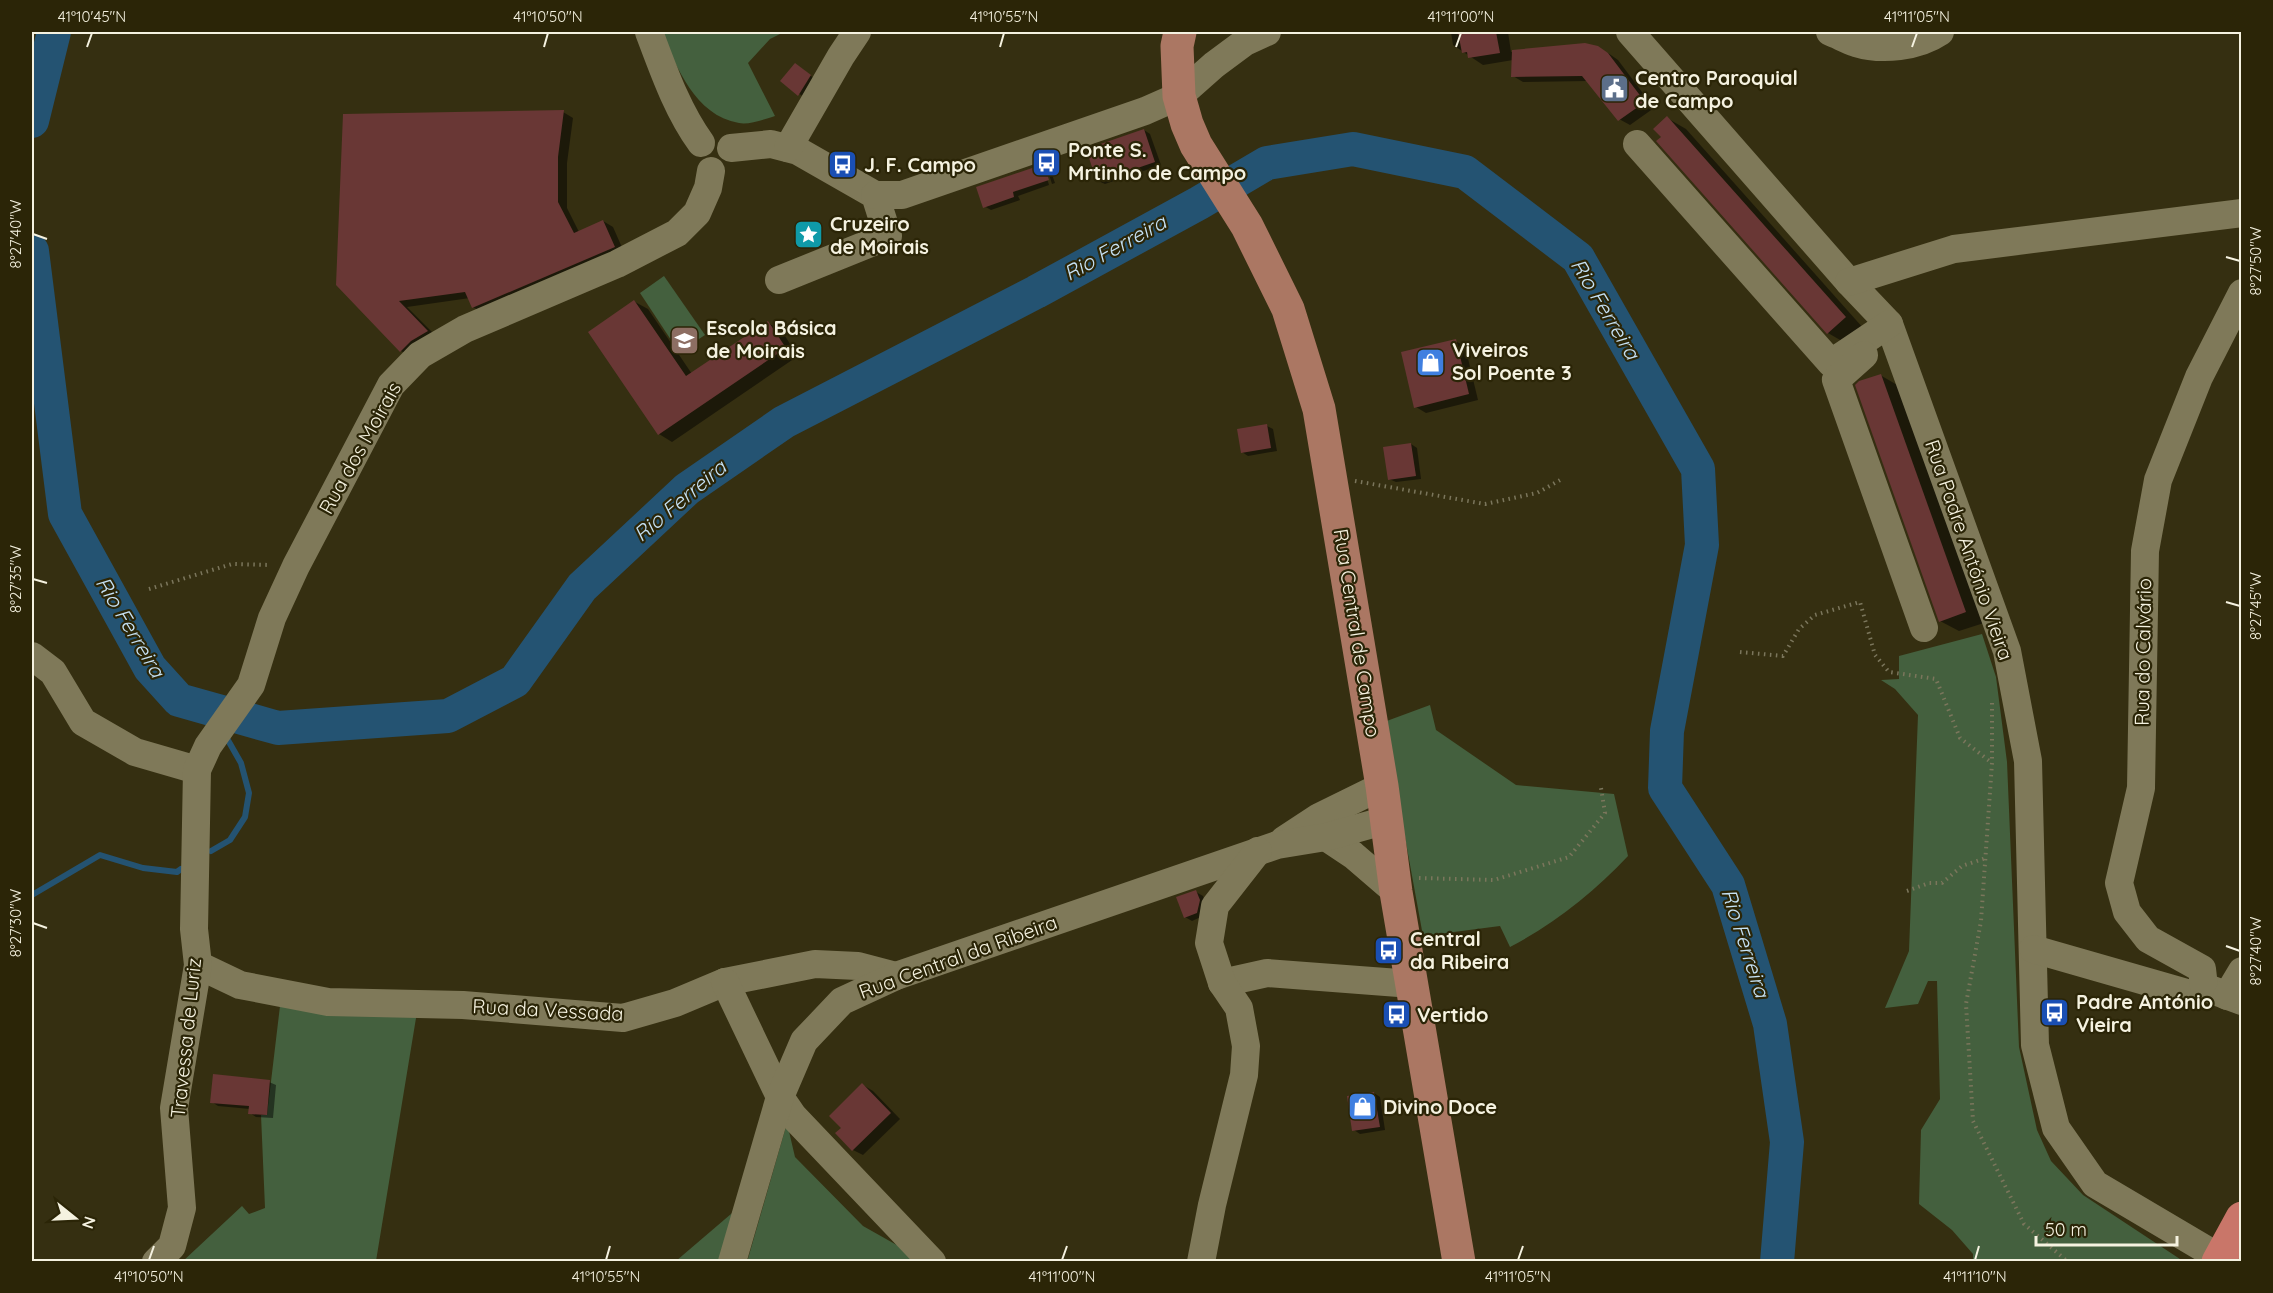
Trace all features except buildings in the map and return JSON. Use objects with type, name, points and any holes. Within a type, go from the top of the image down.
[{"type":"highway","points":[[2218,1262],[2241,1218]]},
{"type":"main road","name":"Rua Central de Campo","points":[[1180,32],[1177,46],[1179,96],[1196,145],[1247,226],[1288,309],[1319,409],[1459,1262]]},
{"type":"street","points":[[649,32],[677,101],[701,143]]},
{"type":"street","points":[[788,148],[857,32]]},
{"type":"street","name":"Rua Padre António Vieira","points":[[1630,32],[1893,333],[2007,651],[2028,761],[2035,1045],[2056,1128],[2095,1184],[2227,1262]]},
{"type":"street","points":[[1830,32],[1857,44],[1896,47],[1934,36],[1940,32]]},
{"type":"street","points":[[731,148],[771,144],[788,148],[798,151],[875,195],[902,195],[1145,111],[1179,96],[1247,35]]},
{"type":"street","points":[[715,136],[725,140],[731,148],[729,163],[721,170],[711,171],[701,165],[698,160],[698,148],[705,139],[715,136]]},
{"type":"street","points":[[1637,144],[1831,363],[1893,333]]},
{"type":"street","name":"Rua dos Moirais","points":[[203,758],[251,685],[272,618],[296,566],[391,385],[420,355],[465,328],[617,264],[677,233],[697,213],[708,188],[711,171]]},
{"type":"street","points":[[779,280],[888,236],[875,195]]},
{"type":"street","points":[[1849,282],[1954,249],[2241,213]]},
{"type":"street","name":"Rua do Calvário","points":[[2224,994],[2202,969],[2148,939],[2127,912],[2119,883],[2141,788],[2145,551],[2158,480],[2199,377],[2241,293]]},
{"type":"street","points":[[1893,333],[1836,380],[1924,628]]},
{"type":"street","points":[[32,657],[53,672],[83,722],[135,752],[203,758]]},
{"type":"street","name":"Travessa de Luriz","points":[[156,1262],[172,1246],[182,1208],[174,1108],[198,965],[194,929],[203,758]]},
{"type":"street","name":"Rua Central da Ribeira","points":[[1268,848],[1319,817],[1382,786]]},
{"type":"street","name":"Rua Central da Ribeira","points":[[732,1262],[780,1097],[804,1041],[842,1001],[896,976],[1268,848],[1326,837],[1387,820]]},
{"type":"street","points":[[1326,837],[1396,885]]},
{"type":"street","points":[[1202,1262],[1212,1205],[1244,1075],[1246,1046],[1239,1008],[1222,983],[1209,943],[1215,906],[1268,848]]},
{"type":"street","points":[[2034,949],[2190,994],[2224,994],[2241,971]]},
{"type":"street","name":"Rua da Vessada","points":[[198,965],[240,985],[328,1002],[463,1005],[623,1018],[675,1003],[725,982],[815,964],[858,966],[896,976]]},
{"type":"street","points":[[1222,983],[1267,973],[1413,984]]},
{"type":"street","points":[[725,982],[780,1097],[793,1116],[932,1262]]},
{"type":"path","points":[[1331,477],[1485,504],[1537,493],[1562,479]]},
{"type":"path","points":[[149,589],[232,564],[296,566]]},
{"type":"path","points":[[1740,652],[1783,656],[1799,629],[1815,615],[1860,602],[1875,655],[1889,672],[1936,679],[1960,738],[1992,763]]},
{"type":"path","points":[[1992,695],[1992,763],[1981,921],[1966,1004],[1973,1120],[2024,1224],[2068,1262]]},
{"type":"path","points":[[1396,885],[1494,880],[1569,857],[1605,813],[1601,788]]},
{"type":"path","points":[[1907,891],[1929,883],[1942,883],[1962,866],[1986,858]]},
{"type":"green space","points":[[660,32],[784,32],[770,39],[748,63],[775,116],[739,123],[723,118],[710,110],[689,88]]},
{"type":"green space","points":[[664,276],[705,335],[679,352],[640,293]]},
{"type":"green space","points":[[1982,634],[1996,677],[2007,762],[2019,1047],[2037,1130],[2051,1161],[2083,1195],[2183,1261],[1973,1261],[1973,1254],[1952,1230],[1919,1204],[1921,1130],[1940,1099],[1937,981],[1928,981],[1918,1004],[1885,1008],[1909,951],[1918,715],[1895,689],[1881,680],[1899,679],[1899,656]]},
{"type":"green space","points":[[1430,705],[1436,730],[1516,785],[1614,794],[1628,856],[1573,906],[1510,947],[1500,926],[1423,936],[1384,722]]},
{"type":"green space","points":[[280,1006],[417,1012],[376,1261],[182,1262],[242,1206],[249,1214],[265,1208],[261,1115],[267,1115]]},
{"type":"green space","points":[[787,1123],[795,1157],[863,1226],[918,1257],[921,1262],[747,1262]]},
{"type":"green space","points":[[738,1208],[721,1261],[676,1261]]},
{"type":"waterway","name":"Rio Ferreira","points":[[32,121],[54,32]]},
{"type":"waterway","name":"Rio Ferreira","points":[[32,251],[65,514],[150,668],[179,700],[278,728],[448,716],[515,681],[582,587],[687,489],[784,422],[1036,292],[1267,163],[1353,149],[1465,172],[1578,258],[1698,469],[1702,545],[1667,731],[1665,788],[1728,885],[1770,1024],[1787,1142],[1777,1262]]},
{"type":"waterway","points":[[179,700],[214,727]]},
{"type":"waterway","points":[[211,851],[230,840],[245,817],[249,793],[241,763],[225,735]]},
{"type":"waterway","points":[[32,895],[100,855],[143,868],[177,872],[181,869]]},
{"type":"place","name":"Centro Paroquial de Campo","points":[[1614,89]]},
{"type":"place","name":"Ponte S. Mrtinho de Campo","points":[[1047,162]]},
{"type":"place","name":"J. F. Campo","points":[[843,165]]},
{"type":"place","name":"Cruzeiro de Moirais","points":[[809,235]]},
{"type":"place","name":"Escola Básica de Moirais","points":[[685,340]]},
{"type":"place","name":"Viveiros Sol Poente 3","points":[[1431,362]]},
{"type":"place","name":"Central da Ribeira","points":[[1389,950]]},
{"type":"place","name":"Padre António Vieira","points":[[2055,1013]]},
{"type":"place","name":"Vertido","points":[[1396,1015]]},
{"type":"place","name":"Divino Doce","points":[[1362,1107]]}]
